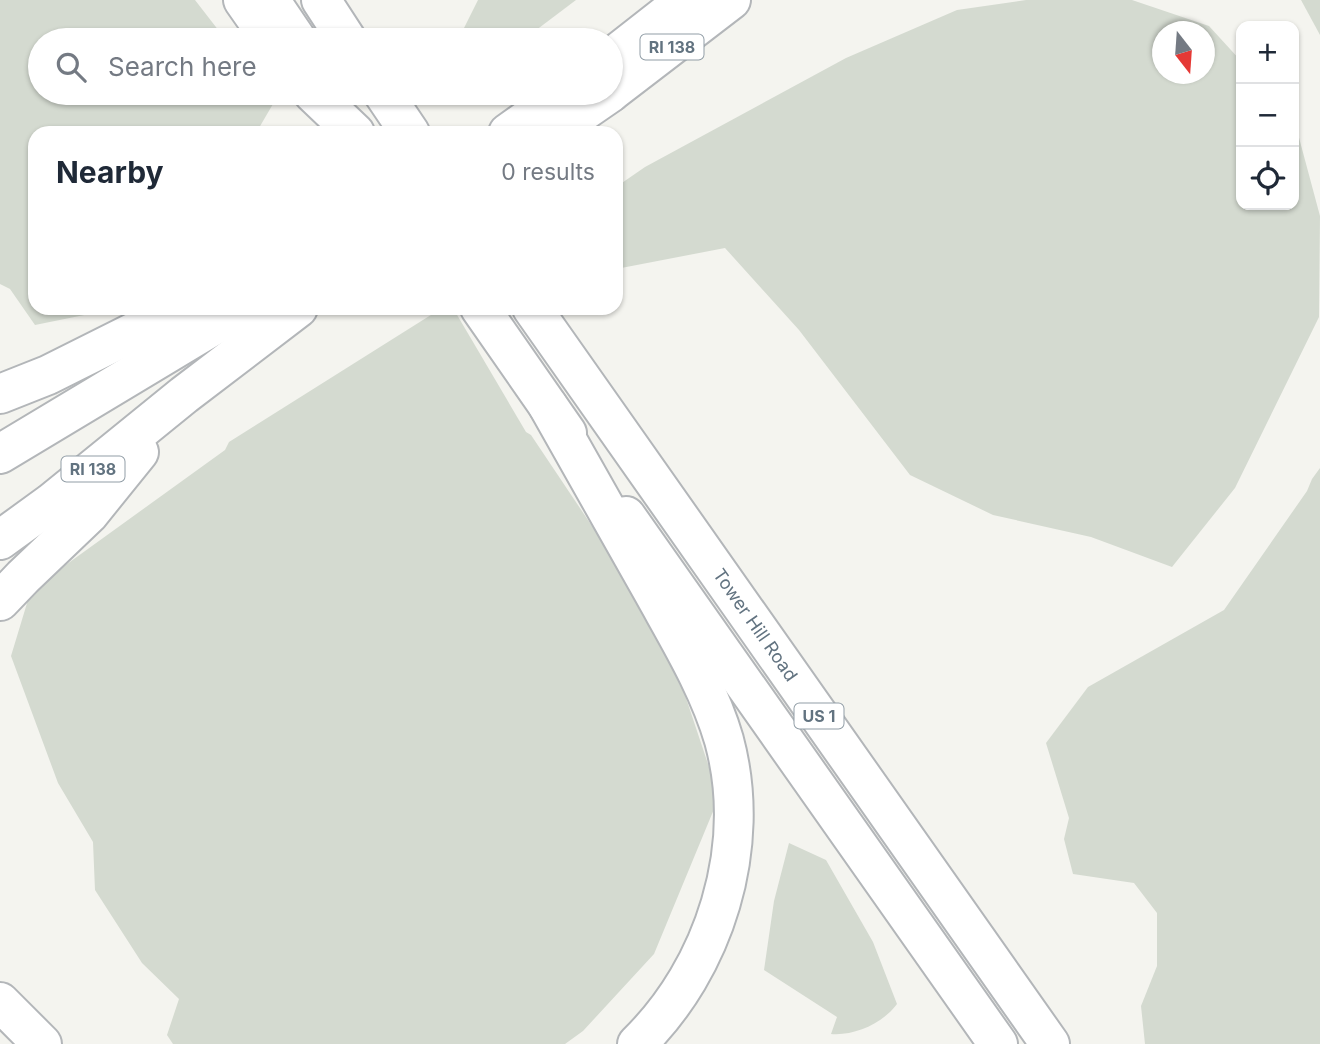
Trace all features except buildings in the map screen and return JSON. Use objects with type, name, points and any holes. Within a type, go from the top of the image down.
[{"type":"highway","points":[[243,0],[263,28]]},
{"type":"highway","points":[[270,0],[289,28]]},
{"type":"highway","points":[[321,0],[339,28]]},
{"type":"highway","points":[[623,49],[685,0]]},
{"type":"highway","name":"RI 138","points":[[623,82],[731,0]]},
{"type":"highway","points":[[326,105],[349,126]]},
{"type":"highway","points":[[340,105],[353,126]]},
{"type":"highway","points":[[518,126],[547,105]]},
{"type":"highway","name":"RI 138","points":[[562,126],[592,105]]},
{"type":"highway","points":[[0,394],[48,375],[136,331],[181,315]]},
{"type":"highway","points":[[0,454],[231,315]]},
{"type":"highway","name":"RI 138","points":[[0,540],[51,503],[184,395],[289,315]]},
{"type":"highway","name":"US 1","points":[[485,315],[998,1044]]},
{"type":"highway","name":"Tower Hill Road","points":[[537,315],[1050,1044]]},
{"type":"highway","points":[[0,601],[89,514],[184,395]]},
{"type":"highway","points":[[548,406],[695,669],[724,741],[732,788],[733,833],[730,856],[721,903],[713,926],[677,996],[637,1044]]},
{"type":"highway","points":[[0,1002],[42,1044]]},
{"type":"shaded area","points":[[0,0],[195,0],[217,28],[28,28],[28,105],[272,105],[260,126],[28,126],[28,315],[10,289],[0,284]]},
{"type":"shaded area","points":[[478,0],[576,0],[539,28],[464,28]]},
{"type":"shaded area","points":[[1026,0],[1132,0],[1194,21],[1152,21],[1152,84],[1215,84],[1215,33],[1236,56],[1236,210],[1299,210],[1299,138],[1320,216],[1319,317],[1235,488],[1172,567],[1091,537],[993,515],[910,475],[799,330],[725,248],[623,268],[623,182],[645,167],[846,58],[957,10]]},
{"type":"shaded area","points":[[1301,0],[1320,0],[1320,35]]},
{"type":"shaded area","points":[[28,315],[84,315],[35,325]]},
{"type":"shaded area","points":[[431,315],[457,315],[526,432],[531,435],[665,635],[719,797],[654,954],[583,1031],[565,1044],[173,1044],[167,1035],[179,999],[142,963],[95,890],[93,842],[58,783],[11,656],[31,590],[225,450],[229,442]]},
{"type":"shaded area","points":[[1320,468],[1320,1044],[1145,1044],[1141,1006],[1157,966],[1157,913],[1134,883],[1073,874],[1064,839],[1069,818],[1046,743],[1088,687],[1224,610],[1307,491]]},
{"type":"shaded area","points":[[789,843],[826,860],[873,942],[897,1004],[884,1017],[868,1027],[849,1033],[831,1034],[837,1017],[764,970],[774,901]]}]
